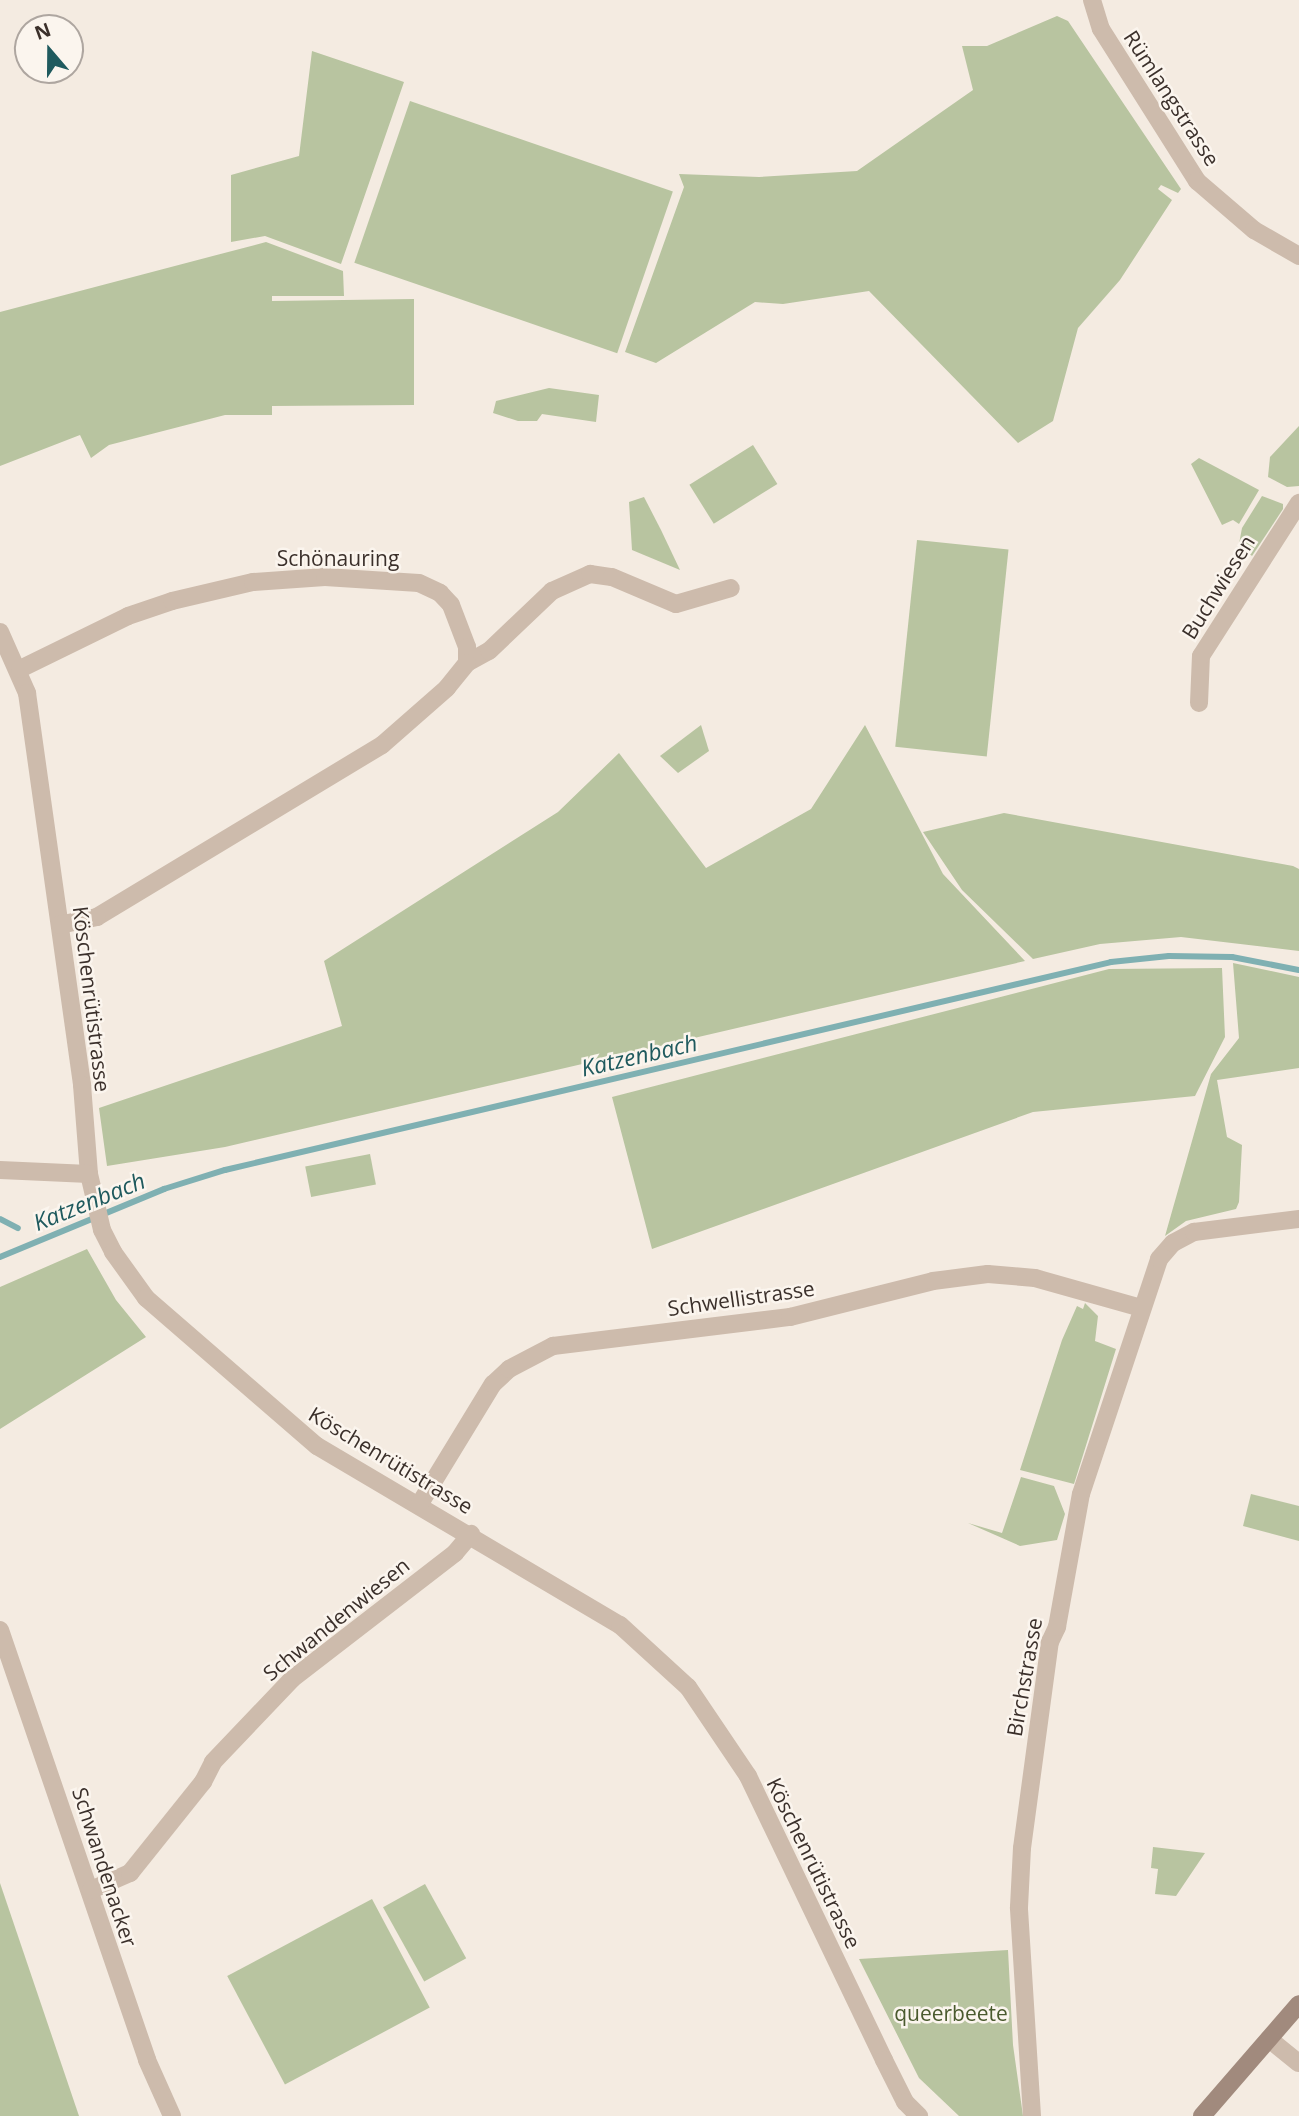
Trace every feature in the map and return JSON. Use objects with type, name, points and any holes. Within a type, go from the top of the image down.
[{"type":"street","name":"Rümlangstrasse","points":[[1092,0],[1101,29],[1197,181],[1254,230],[1299,256]]},
{"type":"street","name":"Buchwiesen","points":[[1199,703],[1201,656],[1299,503]]},
{"type":"street","points":[[60,925],[97,917],[350,765],[399,732],[447,688],[467,663],[489,651],[552,592],[590,574],[612,577],[676,604],[731,589]]},
{"type":"street","name":"Schönauring","points":[[20,668],[128,616],[172,601],[253,582],[325,577],[400,579],[440,593],[464,632],[467,663]]},
{"type":"street","name":"Köschenrütistrasse","points":[[0,632],[20,668],[27,693],[60,925],[89,1174],[102,1230],[146,1298],[239,1382],[317,1446],[471,1534],[620,1625],[688,1687],[748,1776],[905,2102],[919,2116]]},
{"type":"street","points":[[0,1170],[89,1174]]},
{"type":"street","name":"Birchstrasse","points":[[1032,2116],[1019,1907],[1033,1762],[1050,1642],[1057,1627],[1081,1493],[1159,1259],[1173,1243],[1194,1232],[1299,1219]]},
{"type":"street","name":"Schwellistrasse","points":[[419,1505],[493,1384],[520,1362],[554,1346],[790,1317],[933,1281],[988,1274],[1035,1278],[1141,1308]]},
{"type":"street","name":"Schwandenwiesen","points":[[91,1890],[130,1873],[203,1782],[212,1762],[292,1679],[455,1553],[471,1534]]},
{"type":"street","name":"Schwandenacker","points":[[0,1630],[147,2060],[172,2116]]},
{"type":"street","points":[[1202,2116],[1299,2004]]},
{"type":"street","points":[[1269,2039],[1299,2063]]},
{"type":"green space","points":[[1057,16],[1068,21],[1181,189],[1178,193],[1161,185],[1158,189],[1172,200],[1120,280],[1078,328],[1053,421],[1018,443],[869,291],[783,304],[755,302],[656,363],[625,352],[684,187],[679,174],[759,177],[857,171],[973,90],[962,46],[987,46]]},
{"type":"green space","points":[[312,51],[404,82],[341,264],[265,236],[231,242],[231,175],[299,156]]},
{"type":"green space","points":[[410,101],[673,192],[617,353],[354,263]]},
{"type":"green space","points":[[266,242],[343,271],[344,296],[272,296],[272,301],[414,299],[414,405],[272,406],[272,415],[225,415],[109,445],[91,458],[80,435],[0,466],[0,312]]},
{"type":"green space","points":[[549,388],[599,395],[596,422],[542,414],[537,421],[518,421],[493,413],[496,401]]},
{"type":"green space","points":[[1299,426],[1299,486],[1287,487],[1268,477],[1270,457]]},
{"type":"green space","points":[[753,445],[777,484],[714,524],[689,485]]},
{"type":"green space","points":[[1199,458],[1259,490],[1239,524],[1233,520],[1222,525],[1191,464]]},
{"type":"green space","points":[[1262,496],[1283,504],[1283,509],[1252,556],[1239,544],[1242,528]]},
{"type":"green space","points":[[644,497],[680,570],[632,550],[629,502]]},
{"type":"green space","points":[[917,540],[1008,550],[987,756],[895,747]]},
{"type":"green space","points":[[701,725],[709,751],[678,773],[660,756]]},
{"type":"green space","points":[[865,725],[943,874],[1025,961],[225,1147],[107,1166],[99,1108],[342,1026],[324,961],[558,812],[619,753],[706,868],[811,809]]},
{"type":"green space","points":[[1004,813],[1293,866],[1299,869],[1299,951],[1181,937],[1100,944],[1033,959],[962,890],[923,832]]},
{"type":"green space","points":[[1233,963],[1299,977],[1299,1068],[1217,1080],[1227,1137],[1242,1145],[1239,1202],[1236,1209],[1186,1221],[1165,1236],[1211,1074],[1239,1038]]},
{"type":"green space","points":[[1222,968],[1225,1037],[1195,1096],[1033,1112],[652,1249],[612,1097],[1109,969]]},
{"type":"green space","points":[[370,1154],[376,1184],[311,1197],[305,1167]]},
{"type":"green space","points":[[87,1249],[116,1300],[146,1337],[0,1429],[0,1287]]},
{"type":"green space","points":[[1085,1303],[1098,1316],[1095,1341],[1116,1349],[1074,1484],[1020,1470],[1062,1340],[1077,1306],[1083,1309]]},
{"type":"green space","points":[[1021,1477],[1054,1486],[1065,1514],[1057,1540],[1020,1546],[968,1523],[1002,1533]]},
{"type":"green space","points":[[1251,1494],[1299,1506],[1299,1541],[1243,1526]]},
{"type":"green space","points":[[1153,1847],[1205,1853],[1176,1896],[1155,1894],[1158,1869],[1151,1868]]},
{"type":"green space","points":[[0,1883],[79,2116],[0,2116]]},
{"type":"green space","points":[[425,1884],[466,1958],[424,1982],[383,1907]]},
{"type":"green space","points":[[372,1899],[430,2008],[285,2085],[227,1976]]},
{"type":"green space","name":"queerbeete","points":[[1008,1950],[1013,2045],[1023,2116],[959,2116],[919,2078],[859,1959]]},
{"type":"waterway","name":"Katzenbach","points":[[0,1257],[164,1189],[225,1170],[1111,962],[1169,956],[1232,957],[1299,970]]},
{"type":"waterway","points":[[0,1219],[18,1228]]}]
